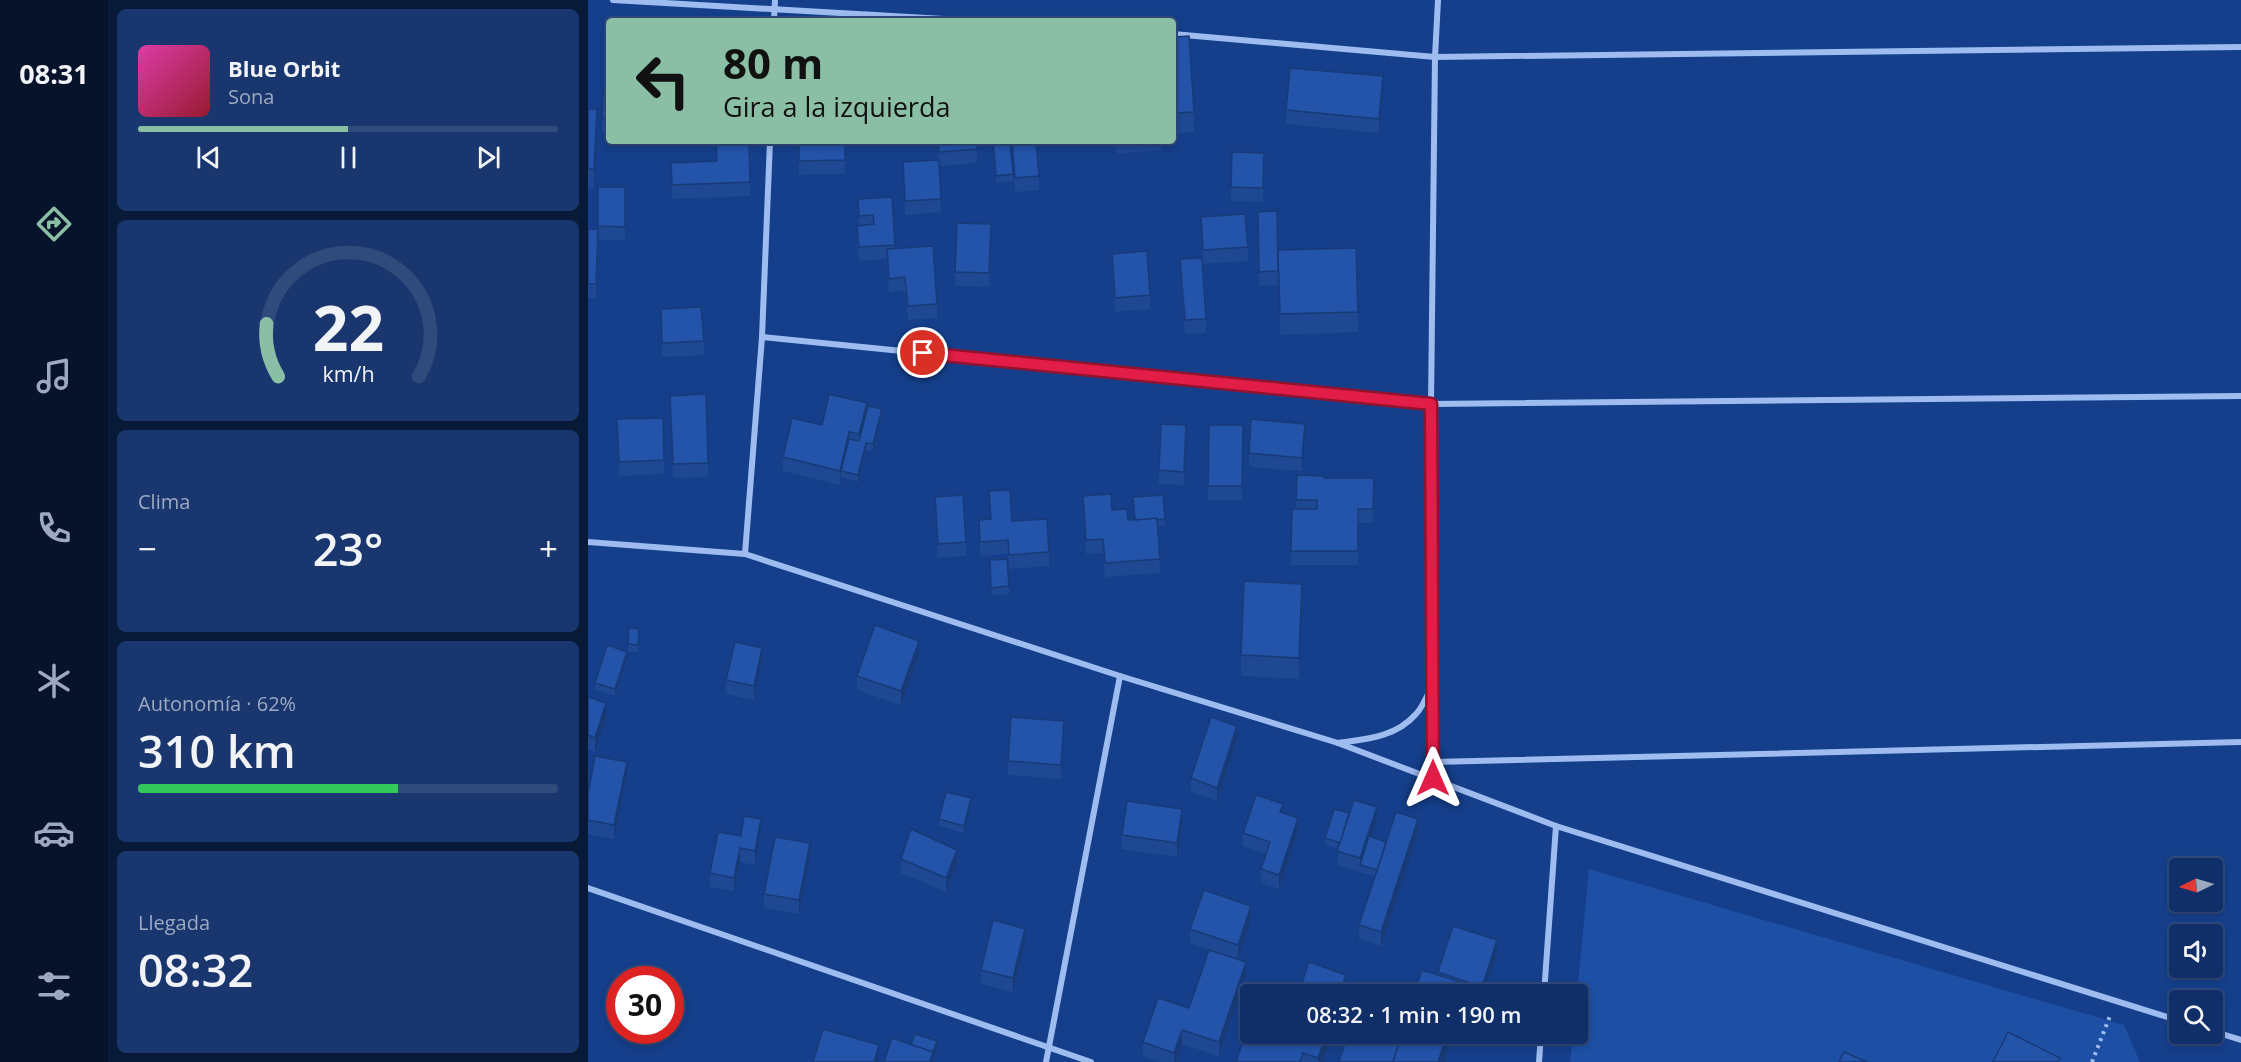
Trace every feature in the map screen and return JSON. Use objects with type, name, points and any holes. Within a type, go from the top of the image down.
[{"type":"street","points":[[613,0],[932,18]]},
{"type":"street","points":[[774,18],[775,0]]},
{"type":"street","points":[[1433,778],[1431,404],[1435,57],[1438,0]]},
{"type":"street","points":[[1176,34],[1435,57],[2241,46]]},
{"type":"street","points":[[746,554],[762,337],[770,144]]},
{"type":"street","points":[[762,337],[1431,404],[2241,396]]},
{"type":"street","points":[[588,542],[746,554],[1120,676],[1338,743],[1556,826],[2169,1018]]},
{"type":"street","points":[[1046,1062],[1120,676]]},
{"type":"street","points":[[1338,743],[1378,737],[1399,729],[1418,713],[1434,682]]},
{"type":"street","points":[[1433,762],[2241,742]]},
{"type":"street","points":[[1545,984],[1556,826]]},
{"type":"street","points":[[588,888],[1091,1062]]},
{"type":"street","points":[[2223,1034],[2241,1040]]},
{"type":"street","points":[[1539,1062],[1540,1044]]},
{"type":"path","points":[[2092,1062],[2116,1002]]},
{"type":"shaded area","points":[[1589,869],[2124,1025],[2140,1062],[1570,1062],[1572,1044],[1588,1044],[1588,984],[1578,984]]},
{"type":"building","points":[[1189,36],[1194,112],[1176,113],[1176,37]]},
{"type":"building","points":[[1290,68],[1383,76],[1379,119],[1286,110]]},
{"type":"building","points":[[603,93],[606,93],[606,119],[602,119]]},
{"type":"building","points":[[588,109],[597,109],[594,169],[588,169]]},
{"type":"building","points":[[716,144],[749,144],[750,182],[672,185],[671,163],[717,161]]},
{"type":"building","points":[[799,144],[845,144],[845,160],[799,161]]},
{"type":"building","points":[[938,144],[977,144],[977,149],[939,152]]},
{"type":"building","points":[[993,144],[1010,144],[1013,174],[996,176]]},
{"type":"building","points":[[1012,144],[1036,144],[1039,176],[1015,178]]},
{"type":"building","points":[[1232,152],[1264,153],[1263,188],[1231,187]]},
{"type":"building","points":[[939,160],[941,199],[905,201],[903,162]]},
{"type":"building","points":[[598,187],[625,187],[625,227],[598,226]]},
{"type":"building","points":[[892,197],[895,245],[859,247],[857,226],[874,224],[873,215],[859,216],[858,199]]},
{"type":"building","points":[[1277,211],[1278,271],[1259,272],[1258,212]]},
{"type":"building","points":[[1245,214],[1248,247],[1203,250],[1201,217]]},
{"type":"building","points":[[957,223],[991,224],[989,273],[955,272]]},
{"type":"building","points":[[588,229],[598,229],[596,284],[588,284]]},
{"type":"building","points":[[933,246],[937,304],[908,306],[905,277],[889,279],[887,249]]},
{"type":"building","points":[[1356,248],[1358,312],[1280,314],[1278,250]]},
{"type":"building","points":[[1147,251],[1150,295],[1115,298],[1112,254]]},
{"type":"building","points":[[1202,258],[1206,319],[1185,320],[1180,259]]},
{"type":"building","points":[[701,307],[704,341],[662,343],[661,309]]},
{"type":"building","points":[[706,394],[708,463],[673,464],[670,396]]},
{"type":"building","points":[[829,394],[867,403],[859,434],[849,432],[840,471],[783,457],[792,418],[822,425]]},
{"type":"building","points":[[868,406],[882,409],[873,444],[866,443],[858,475],[841,471],[849,439],[859,441]]},
{"type":"building","points":[[663,418],[664,460],[619,462],[617,419]]},
{"type":"building","points":[[1251,419],[1305,424],[1302,458],[1249,453]]},
{"type":"building","points":[[1161,424],[1186,425],[1184,472],[1159,470]]},
{"type":"building","points":[[1209,425],[1243,425],[1242,486],[1208,486]]},
{"type":"building","points":[[1297,475],[1324,476],[1324,478],[1374,478],[1373,509],[1358,509],[1358,551],[1291,551],[1292,509],[1317,509],[1317,500],[1296,500]]},
{"type":"building","points":[[1010,490],[1012,521],[1047,519],[1049,552],[1009,555],[1008,540],[980,542],[979,520],[991,519],[989,491]]},
{"type":"building","points":[[1111,494],[1112,510],[1127,509],[1128,520],[1157,518],[1160,559],[1105,563],[1103,539],[1086,540],[1083,496]]},
{"type":"building","points":[[963,495],[966,542],[938,544],[935,497]]},
{"type":"building","points":[[1163,495],[1165,519],[1135,520],[1133,497]]},
{"type":"building","points":[[1007,559],[1009,586],[991,588],[990,560]]},
{"type":"building","points":[[1244,581],[1302,584],[1299,658],[1241,655]]},
{"type":"building","points":[[875,625],[919,641],[901,691],[857,676]]},
{"type":"building","points":[[629,628],[639,629],[638,645],[628,644]]},
{"type":"building","points":[[735,642],[762,648],[754,686],[726,680]]},
{"type":"building","points":[[607,645],[627,652],[615,689],[595,683]]},
{"type":"building","points":[[588,697],[606,703],[595,738],[588,735]]},
{"type":"building","points":[[1011,717],[1064,721],[1061,765],[1008,761]]},
{"type":"building","points":[[1211,717],[1237,726],[1217,788],[1191,778]]},
{"type":"building","points":[[595,756],[627,762],[614,825],[588,820],[588,794]]},
{"type":"building","points":[[946,792],[971,798],[964,826],[939,819]]},
{"type":"building","points":[[1256,795],[1283,804],[1280,812],[1298,818],[1279,875],[1261,869],[1270,842],[1243,833]]},
{"type":"building","points":[[1354,800],[1377,807],[1360,858],[1337,851]]},
{"type":"building","points":[[1127,801],[1182,809],[1177,843],[1122,835]]},
{"type":"building","points":[[1334,809],[1349,813],[1340,843],[1325,838]]},
{"type":"building","points":[[1396,812],[1418,819],[1381,932],[1359,925]]},
{"type":"building","points":[[744,816],[761,819],[755,851],[740,848],[734,878],[710,873],[718,832],[741,836]]},
{"type":"building","points":[[911,829],[957,850],[946,878],[901,859]]},
{"type":"building","points":[[1369,836],[1386,842],[1377,870],[1360,865]]},
{"type":"building","points":[[775,837],[810,843],[799,900],[764,894]]},
{"type":"building","points":[[1204,890],[1251,906],[1238,945],[1190,929]]},
{"type":"building","points":[[993,920],[1025,929],[1013,978],[981,970]]},
{"type":"building","points":[[1453,926],[1497,940],[1483,984],[1473,984],[1438,972]]},
{"type":"building","points":[[1209,950],[1246,962],[1219,1042],[1182,1030],[1174,1053],[1143,1042],[1158,998],[1189,1008]]},
{"type":"building","points":[[1309,962],[1346,975],[1343,984],[1301,984]]},
{"type":"building","points":[[1422,970],[1464,983],[1464,984],[1417,984]]},
{"type":"building","points":[[823,1029],[879,1045],[874,1062],[813,1062]]},
{"type":"building","points":[[2008,1032],[2060,1058],[2058,1062],[1993,1062]]},
{"type":"building","points":[[915,1034],[937,1041],[933,1052],[911,1045]]},
{"type":"building","points":[[892,1038],[933,1052],[930,1062],[884,1062]]},
{"type":"building","points":[[1242,1044],[1323,1044],[1318,1058],[1303,1053],[1300,1062],[1236,1062]]},
{"type":"building","points":[[1345,1044],[1399,1044],[1393,1062],[1339,1062]]},
{"type":"building","points":[[1399,1044],[1444,1044],[1438,1062],[1393,1062]]},
{"type":"building","points":[[1844,1052],[1867,1062],[1839,1062]]},
{"type":"route","points":[[923,353],[1431,404],[1433,778]]}]
